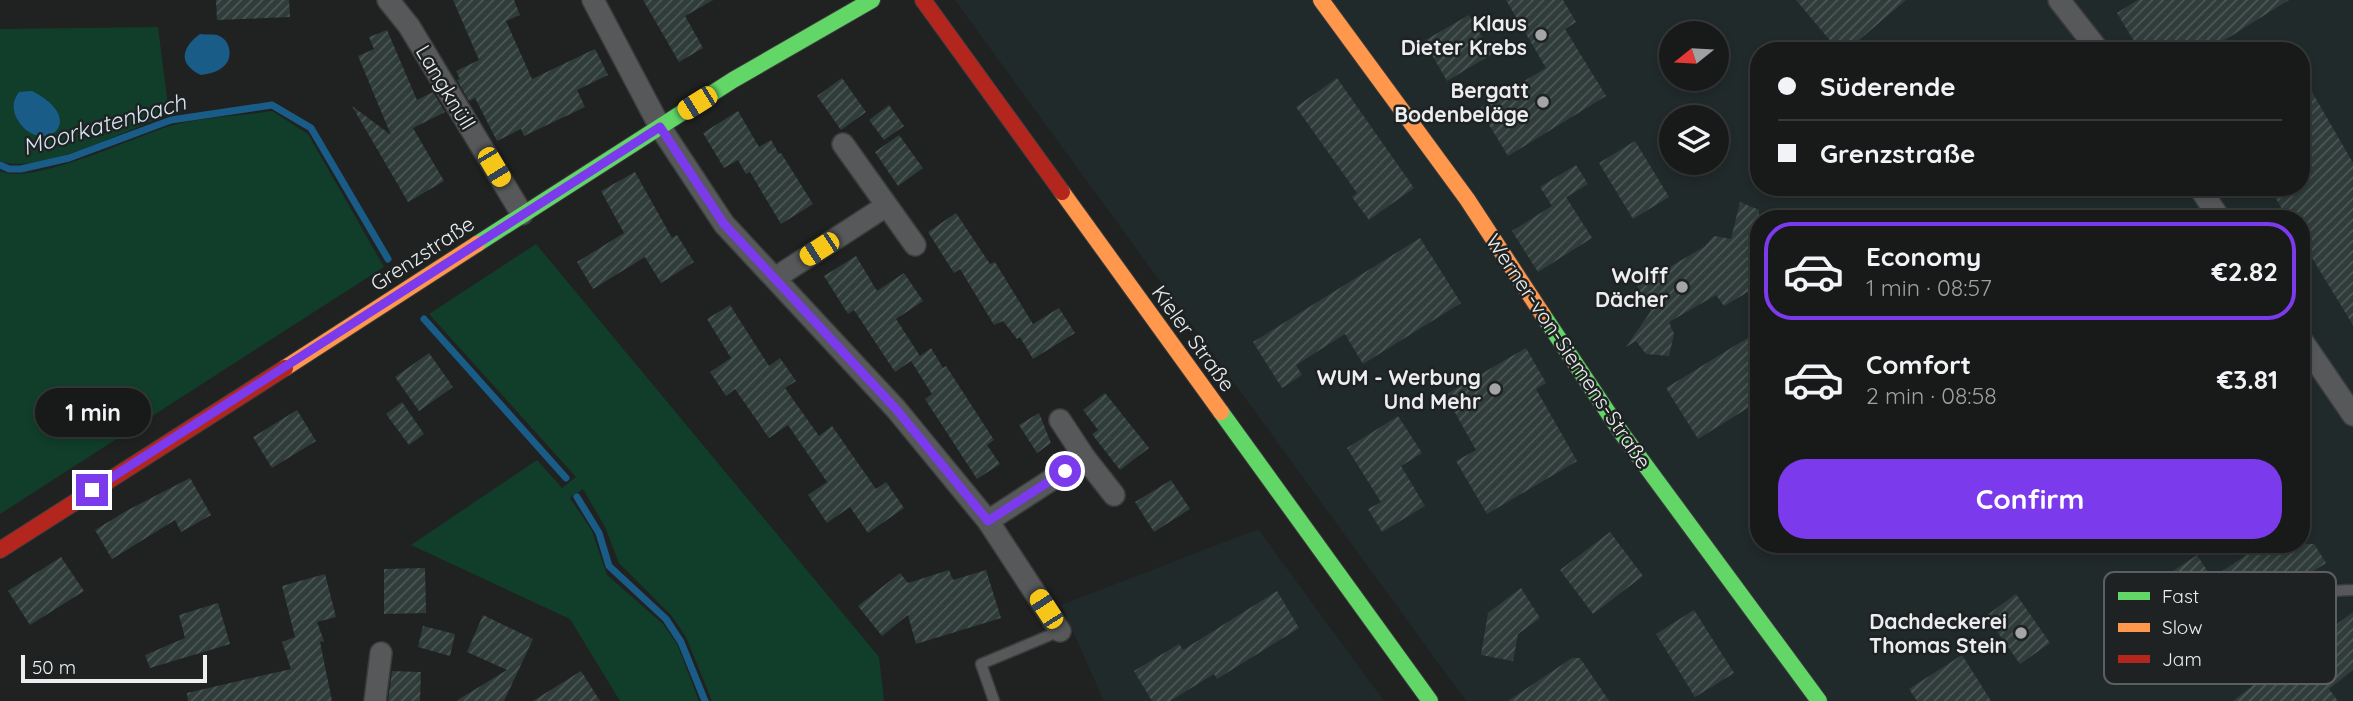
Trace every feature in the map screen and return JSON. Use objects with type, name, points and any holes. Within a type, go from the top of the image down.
[{"type":"street","name":"Langknüll","points":[[388,0],[409,26],[522,214]]},
{"type":"street","points":[[593,0],[660,127],[724,224],[896,409],[988,521],[1060,631]]},
{"type":"street","name":"Grenzstraße","points":[[0,550],[733,80],[872,0]]},
{"type":"street","name":"Kieler Straße","points":[[923,0],[1430,701]]},
{"type":"street","name":"Werner-von-Siemens-Straße","points":[[1321,0],[1467,199],[1623,435],[1819,701]]},
{"type":"street","points":[[2059,0],[2092,42]]},
{"type":"street","points":[[843,144],[915,245]]},
{"type":"street","points":[[775,278],[886,206]]},
{"type":"street","points":[[2310,352],[2353,415]]},
{"type":"street","points":[[1060,420],[1114,495]]},
{"type":"street","points":[[988,521],[1085,458]]},
{"type":"street","points":[[375,701],[381,653]]},
{"type":"lane","points":[[994,701],[981,664],[1060,631]]},
{"type":"shaded area","points":[[955,0],[2353,0],[2353,701],[1466,701]]},
{"type":"shaded area","points":[[1258,529],[1384,701],[1104,701],[1061,605]]},
{"type":"green space","points":[[158,27],[169,114],[59,157],[16,164],[0,161],[0,29]]},
{"type":"green space","points":[[272,111],[308,134],[384,267],[0,514],[0,171],[15,174],[35,172],[83,158],[170,126]]},
{"type":"green space","points":[[536,244],[879,657],[884,701],[712,701],[686,637],[671,615],[619,563],[605,527],[583,489],[570,498],[592,531],[607,575],[663,624],[677,644],[699,701],[620,701],[570,619],[411,545],[537,460],[562,488],[576,477],[429,314]]},
{"type":"water","points":[[200,34],[222,37],[230,54],[221,69],[201,75],[188,66],[185,56],[189,45]]},
{"type":"water","points":[[32,91],[50,103],[58,114],[60,124],[55,132],[47,136],[26,130],[16,117],[15,98],[19,92]]},
{"type":"building","points":[[216,0],[289,0],[290,17],[217,20]]},
{"type":"building","points":[[453,0],[514,0],[520,15],[506,21],[532,79],[595,49],[608,75],[577,90],[585,107],[524,136],[521,129],[497,141],[475,98],[469,101],[457,80],[460,79],[456,71],[479,60]]},
{"type":"building","points":[[643,0],[713,0],[685,16],[703,48],[679,62]]},
{"type":"building","name":"Bergatt Bodenbeläge","points":[[1506,0],[1563,0],[1576,22],[1565,29],[1606,96],[1508,156],[1479,108],[1546,68]]},
{"type":"building","points":[[1796,0],[1906,0],[1857,42],[1831,42]]},
{"type":"building","points":[[2138,0],[2289,0],[2221,42],[2135,42],[2117,13]]},
{"type":"building","points":[[1469,15],[1492,54],[1447,81],[1424,41]]},
{"type":"building","points":[[387,30],[417,100],[433,92],[445,112],[413,128],[444,181],[408,202],[352,106],[391,135],[358,56],[374,49],[369,37]]},
{"type":"building","points":[[842,78],[866,112],[841,130],[817,96]]},
{"type":"building","points":[[1337,78],[1414,188],[1369,220],[1352,197],[1357,193],[1296,107]]},
{"type":"building","points":[[2310,89],[2353,163],[2353,325],[2310,255],[2310,210],[2283,210],[2274,196],[2310,196]]},
{"type":"building","points":[[889,105],[904,126],[884,140],[869,120]]},
{"type":"building","points":[[738,111],[759,147],[771,140],[813,204],[781,224],[750,172],[746,174],[738,160],[724,168],[703,133]]},
{"type":"building","points":[[899,135],[923,168],[898,186],[875,152]]},
{"type":"building","points":[[1635,141],[1669,197],[1633,219],[1599,163]]},
{"type":"building","points":[[1576,165],[1588,184],[1552,206],[1540,187]]},
{"type":"building","points":[[635,172],[672,238],[677,235],[694,262],[661,283],[645,257],[593,289],[577,262],[624,233],[601,191]]},
{"type":"building","points":[[1566,197],[1592,238],[1538,272],[1512,231]]},
{"type":"building","points":[[1740,202],[1759,210],[1750,210],[1750,291],[1724,306],[1716,295],[1669,322],[1674,334],[1669,356],[1646,354],[1636,341],[1626,347],[1651,311],[1637,286],[1704,247],[1714,236],[1731,239]]},
{"type":"building","points":[[956,213],[990,264],[995,262],[1033,324],[1059,308],[1075,333],[1033,359],[1020,337],[1017,339],[1003,321],[994,325],[960,269],[954,273],[928,232]]},
{"type":"building","points":[[1420,238],[1461,303],[1363,364],[1345,334],[1296,365],[1302,375],[1282,388],[1253,342]]},
{"type":"building","points":[[856,256],[877,291],[904,273],[923,301],[896,319],[920,356],[931,348],[943,368],[946,366],[994,440],[987,445],[1000,464],[977,479],[925,399],[932,394],[911,361],[895,372],[854,310],[848,314],[824,276]]},
{"type":"building","points":[[730,305],[769,366],[780,358],[796,381],[785,388],[819,436],[832,426],[876,489],[886,482],[904,508],[868,533],[850,507],[827,523],[808,495],[827,482],[788,425],[769,438],[735,389],[726,396],[710,372],[731,358],[707,319]]},
{"type":"building","points":[[1750,337],[1750,407],[1698,439],[1666,388]]},
{"type":"building","points":[[1526,348],[1546,383],[1536,389],[1577,461],[1487,514],[1456,461],[1476,450],[1445,395]]},
{"type":"building","points":[[429,353],[453,387],[419,411],[395,377]]},
{"type":"building","points":[[1105,393],[1149,448],[1120,470],[1092,434],[1098,430],[1083,410]]},
{"type":"building","points":[[402,402],[424,434],[409,445],[386,414]]},
{"type":"building","points":[[297,410],[316,441],[272,468],[253,437]]},
{"type":"building","points":[[1039,413],[1051,443],[1037,453],[1019,425]]},
{"type":"building","points":[[1398,416],[1422,453],[1401,466],[1425,506],[1382,532],[1368,509],[1381,502],[1347,448]]},
{"type":"building","points":[[190,478],[211,515],[181,532],[175,520],[112,559],[95,530]]},
{"type":"building","points":[[1171,480],[1190,509],[1154,532],[1135,502]]},
{"type":"building","points":[[1610,532],[1643,576],[1593,614],[1560,570]]},
{"type":"building","points":[[2310,544],[2314,544],[2326,563],[2312,572],[2221,572],[2250,553],[2310,553]]},
{"type":"building","points":[[2197,555],[2208,572],[2172,572]]},
{"type":"building","points":[[61,557],[84,591],[30,625],[8,591]]},
{"type":"building","points":[[425,568],[426,613],[384,614],[384,569]]},
{"type":"building","points":[[949,570],[953,580],[986,570],[1001,618],[916,644],[908,615],[882,636],[858,606],[900,573],[908,583]]},
{"type":"building","points":[[325,574],[336,617],[317,622],[324,641],[320,642],[332,701],[188,701],[187,693],[291,669],[282,642],[295,637],[282,586]]},
{"type":"building","points":[[1521,588],[1540,618],[1518,634],[1513,661],[1481,655],[1488,613]]},
{"type":"building","points":[[1277,591],[1299,628],[1217,679],[1214,674],[1170,701],[1152,701],[1134,671],[1179,644],[1183,650]]},
{"type":"building","name":"Dachdeckerei Thomas Stein","points":[[2016,594],[2050,643],[2020,664],[1986,616]]},
{"type":"building","points":[[218,603],[230,644],[150,668],[145,655],[185,638],[179,615]]},
{"type":"building","points":[[1694,610],[1734,673],[1695,697],[1656,634]]},
{"type":"building","points":[[2353,612],[2353,670],[2336,683],[2336,625]]},
{"type":"building","points":[[483,615],[533,639],[504,701],[456,701],[507,670],[467,652]]},
{"type":"building","points":[[423,626],[455,634],[450,656],[418,647]]},
{"type":"building","points":[[1962,655],[1991,701],[1917,701],[1909,689]]},
{"type":"building","points":[[1572,658],[1580,658],[1609,701],[1508,701]]},
{"type":"building","points":[[392,671],[421,672],[420,701],[388,701]]},
{"type":"building","points":[[581,671],[600,701],[533,701]]},
{"type":"building","points":[[2255,684],[2335,684],[2329,689],[2338,701],[2233,701]]},
{"type":"waterway","name":"Moorkatenbach","points":[[0,165],[9,169],[21,169],[69,158],[171,120],[272,105],[311,128],[388,259]]},
{"type":"waterway","name":"Moorkatenbach","points":[[424,319],[566,478]]},
{"type":"waterway","name":"Moorkatenbach","points":[[577,497],[599,533],[609,566],[666,619],[681,642],[705,701]]},
{"type":"traffic: fast","points":[[477,244],[733,80],[872,0]]},
{"type":"traffic: fast","points":[[1543,315],[1623,435],[1819,701]]},
{"type":"traffic: fast","points":[[1221,412],[1430,701]]},
{"type":"traffic: slow","points":[[1321,0],[1467,199],[1543,315]]},
{"type":"traffic: slow","points":[[1062,192],[1221,412]]},
{"type":"traffic: slow","points":[[285,368],[477,244]]},
{"type":"traffic: jam","points":[[923,0],[1062,192]]},
{"type":"traffic: jam","points":[[0,550],[285,368]]},
{"type":"place","name":"Klaus Dieter Krebs","points":[[1541,35]]},
{"type":"place","name":"Bergatt Bodenbeläge","points":[[1543,102]]},
{"type":"place","name":"Wolff Dächer","points":[[1682,287]]},
{"type":"place","name":"WUM - Werbung Und Mehr","points":[[1495,389]]},
{"type":"place","name":"Dachdeckerei Thomas Stein","points":[[2021,633]]},
{"type":"route","points":[[92,490],[660,127],[724,224],[896,409],[988,521],[1065,471]]}]
